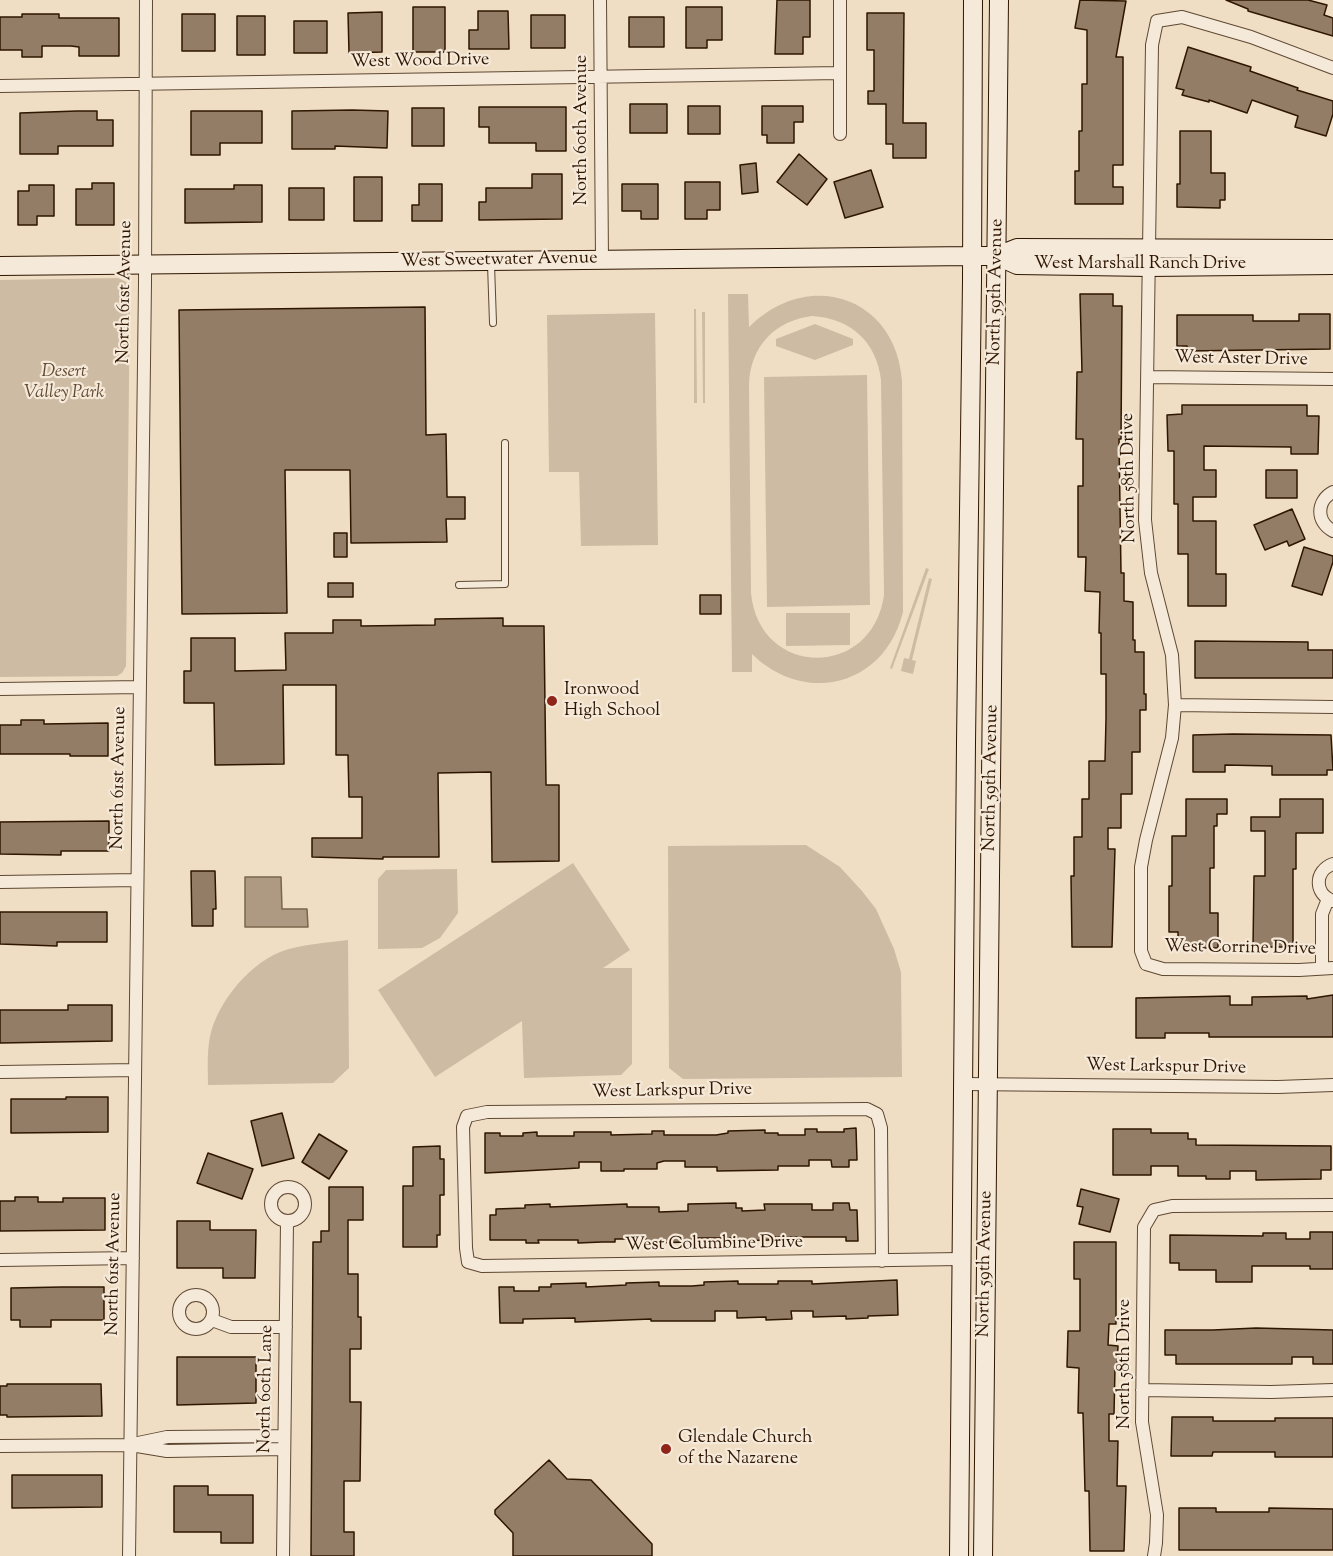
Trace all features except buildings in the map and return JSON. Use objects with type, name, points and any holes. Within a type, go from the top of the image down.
[{"type":"main road","name":"North 59th Avenue","points":[[958,1556],[973,0]]},
{"type":"main road","name":"North 59th Avenue","points":[[982,1556],[999,0]]},
{"type":"main road","name":"West Marshall Ranch Drive","points":[[998,256],[1017,248],[1333,249]]},
{"type":"main road","name":"West Sweetwater Avenue","points":[[0,266],[998,256]]},
{"type":"main road","name":"West Marshall Ranch Drive","points":[[998,256],[1017,265],[1149,267],[1333,265]]},
{"type":"main road","points":[[966,698],[982,716],[992,741]]},
{"type":"street","name":"North 61st Avenue","points":[[129,1556],[145,265],[146,0]]},
{"type":"street","name":"North 60th Avenue","points":[[600,0],[602,260]]},
{"type":"street","points":[[840,0],[840,134]]},
{"type":"street","name":"North 58th Drive","points":[[1146,963],[1141,951],[1141,867],[1172,738],[1175,705],[1172,655],[1151,573],[1145,520],[1152,45],[1157,21],[1182,17],[1251,37],[1333,68]]},
{"type":"street","name":"West Wood Drive","points":[[0,86],[840,73]]},
{"type":"street","name":"West Aster Drive","points":[[1148,377],[1333,379]]},
{"type":"street","points":[[1333,492],[1323,500],[1320,513],[1325,525],[1333,531]]},
{"type":"street","points":[[0,689],[140,687]]},
{"type":"street","points":[[1175,705],[1333,707]]},
{"type":"street","points":[[1327,968],[1322,914],[1331,900],[1320,891],[1318,879],[1324,869],[1333,864]]},
{"type":"street","points":[[0,882],[137,880]]},
{"type":"street","name":"West Corrine Drive","points":[[1146,963],[1163,969],[1327,968]]},
{"type":"street","points":[[0,1072],[135,1070]]},
{"type":"street","name":"West Larkspur Drive","points":[[963,1084],[1278,1087],[1333,1085]]},
{"type":"street","name":"West Larkspur Drive","points":[[468,1262],[463,1127],[467,1116],[487,1112],[867,1108],[877,1114],[881,1128],[882,1260]]},
{"type":"street","name":"North 58th Drive","points":[[1154,1556],[1157,1515],[1142,1422],[1144,1227],[1154,1210],[1172,1206],[1333,1205]]},
{"type":"street","name":"North 60th Lane","points":[[284,1556],[287,1222]]},
{"type":"street","points":[[0,1260],[133,1258]]},
{"type":"street","name":"West Columbine Drive","points":[[468,1262],[482,1266],[960,1259]]},
{"type":"street","points":[[212,1320],[231,1327],[286,1327]]},
{"type":"street","points":[[1142,1390],[1271,1392],[1333,1390]]},
{"type":"street","points":[[131,1445],[167,1437],[284,1436]]},
{"type":"street","points":[[0,1446],[131,1445],[167,1451],[284,1449]]},
{"type":"lane","points":[[491,261],[493,323]]},
{"type":"lane","points":[[459,585],[505,584],[505,443]]},
{"type":"green space","name":"Desert Valley Park","points":[[118,278],[126,282],[130,288],[126,666],[117,676],[0,677],[0,280]]},
{"type":"green space","points":[[728,294],[748,294],[749,327],[772,309],[797,299],[822,296],[845,300],[867,311],[884,328],[896,352],[902,381],[903,612],[894,637],[879,657],[861,672],[841,680],[818,683],[795,680],[773,670],[752,654],[752,672],[732,672]],"holes":[[[812,316],[826,318],[849,327],[859,334],[874,354],[881,380],[884,595],[875,623],[859,642],[839,654],[816,658],[793,653],[773,641],[759,621],[751,593],[749,385],[750,371],[759,348],[776,330],[798,319]]]},
{"type":"green space","points":[[694,309],[696,309],[697,403],[694,403]]},
{"type":"green space","points":[[702,312],[705,312],[705,403],[703,403]]},
{"type":"green space","points":[[655,313],[658,545],[581,546],[579,472],[549,472],[547,315]]},
{"type":"green space","points":[[815,324],[853,339],[853,345],[815,360],[776,346],[776,339]]},
{"type":"green space","points":[[867,375],[870,605],[767,607],[764,377]]},
{"type":"green space","points":[[926,568],[929,569],[892,669],[890,668]]},
{"type":"green space","points":[[929,578],[932,579],[912,660],[916,661],[913,674],[901,671],[904,658],[909,659]]},
{"type":"green space","points":[[786,613],[850,613],[850,645],[786,646]]},
{"type":"green space","points":[[806,845],[840,867],[862,891],[876,909],[894,949],[901,972],[902,1077],[683,1079],[669,1068],[668,846]]},
{"type":"green space","points":[[573,863],[630,950],[603,968],[632,968],[632,1064],[621,1075],[524,1078],[522,1021],[435,1077],[378,990]]},
{"type":"green space","points":[[457,869],[458,913],[440,938],[422,948],[378,949],[378,879],[386,870]]},
{"type":"green space","points":[[348,940],[349,1068],[333,1083],[208,1085],[208,1053],[212,1030],[224,1003],[244,978],[267,958],[288,949]]},
{"type":"shaded area","points":[[245,877],[281,877],[282,909],[307,909],[308,927],[245,927]]},
{"type":"place","name":"Ironwood High School","points":[[552,701]]},
{"type":"place","name":"Glendale Church of the Nazarene","points":[[666,1449]]}]
